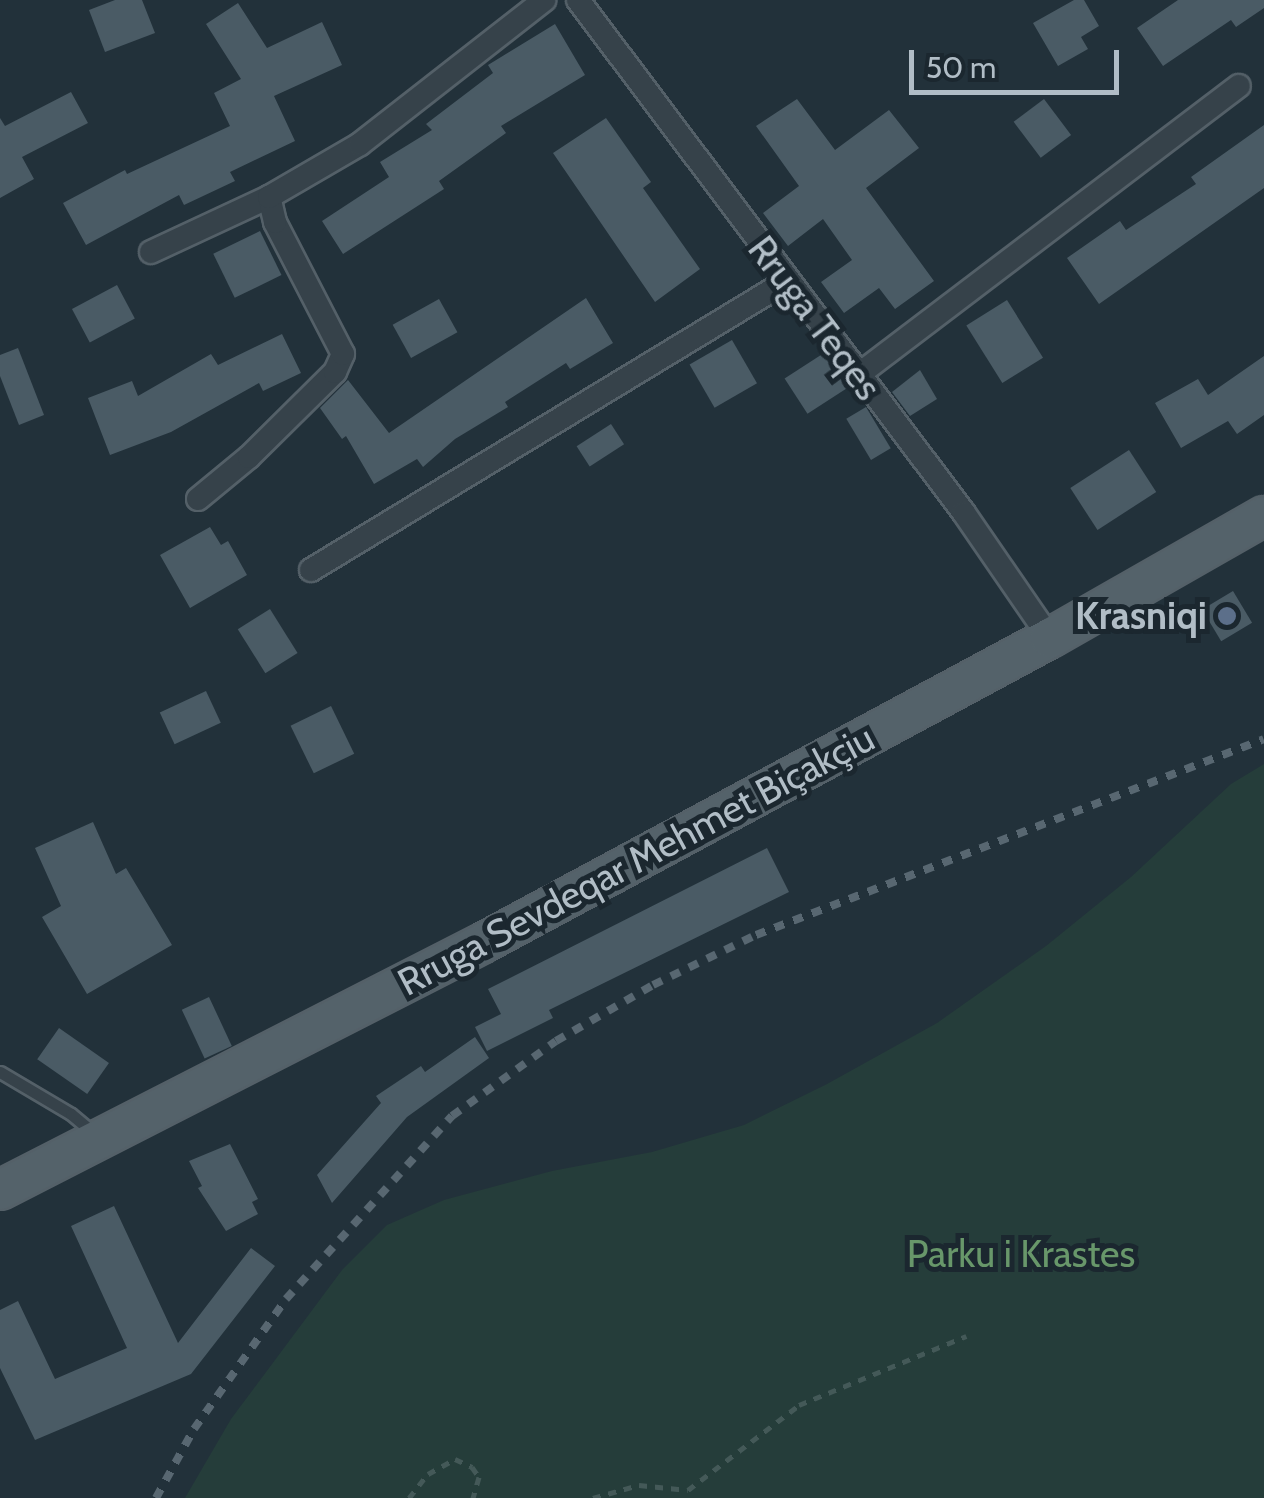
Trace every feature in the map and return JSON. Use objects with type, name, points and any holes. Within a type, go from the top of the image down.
[{"type":"main road","name":"Rruga Sevdeqar Mehmet Biçakçiu","points":[[0,1190],[483,943],[1050,638],[1264,516]]},
{"type":"street","points":[[151,252],[268,197],[360,144],[544,0]]},
{"type":"street","name":"Rruga Teqes","points":[[578,0],[964,513],[1050,638]]},
{"type":"street","points":[[858,375],[1239,86]]},
{"type":"street","points":[[198,499],[250,457],[335,372],[343,354],[275,222],[268,197]]},
{"type":"street","points":[[311,570],[786,281]]},
{"type":"lane","points":[[0,1072],[71,1114],[100,1140]]},
{"type":"path","points":[[593,1498],[638,1485],[688,1490],[799,1406],[966,1336]]},
{"type":"path","points":[[409,1498],[428,1474],[455,1459],[479,1477],[472,1498]]},
{"type":"green space","name":"Parku i Krastes","points":[[1264,764],[1264,1498],[185,1498],[231,1419],[342,1270],[387,1225],[444,1200],[552,1171],[652,1152],[744,1125],[827,1084],[937,1023],[1046,946],[1131,877],[1231,784]]},
{"type":"building","points":[[115,0],[142,0],[155,33],[105,52],[89,10]]},
{"type":"building","points":[[1074,0],[1084,0],[1099,26],[1081,37],[1088,49],[1058,66],[1033,23]]},
{"type":"building","points":[[1178,0],[1264,0],[1264,8],[1236,27],[1231,20],[1163,66],[1137,28]]},
{"type":"building","points":[[238,3],[267,48],[322,22],[342,65],[274,96],[295,141],[230,172],[235,181],[184,205],[179,195],[86,245],[63,203],[125,170],[127,174],[230,126],[214,93],[241,79],[206,24]]},
{"type":"building","points":[[555,24],[585,75],[501,126],[506,133],[439,181],[444,189],[343,254],[322,221],[389,177],[380,162],[432,130],[426,124],[493,73],[488,65]]},
{"type":"building","points":[[71,92],[88,123],[22,157],[34,179],[0,198],[0,118],[5,126]]},
{"type":"building","points":[[797,99],[835,150],[889,110],[919,148],[866,188],[934,281],[895,309],[879,288],[844,313],[821,282],[852,260],[823,219],[788,246],[763,213],[799,186],[756,126]]},
{"type":"building","points":[[1044,99],[1071,135],[1041,158],[1014,122]]},
{"type":"building","points":[[606,118],[651,182],[643,188],[700,269],[655,302],[553,153]]},
{"type":"building","points":[[1264,125],[1264,188],[1099,304],[1067,258],[1120,221],[1126,230],[1196,184],[1191,177]]},
{"type":"building","points":[[260,231],[281,275],[235,298],[213,254]]},
{"type":"building","points":[[117,285],[135,319],[90,342],[72,309]]},
{"type":"building","points":[[586,298],[613,343],[570,369],[566,363],[505,402],[508,407],[455,439],[423,467],[417,459],[374,484],[346,436],[342,439],[320,408],[348,380],[389,433]]},
{"type":"building","points":[[439,299],[457,332],[411,358],[393,325]]},
{"type":"building","points":[[1007,300],[1043,358],[1002,383],[966,325]]},
{"type":"building","points":[[282,334],[301,373],[263,391],[259,383],[171,432],[110,455],[88,398],[132,381],[138,396],[211,354],[218,365]]},
{"type":"building","points":[[732,340],[757,383],[715,408],[690,364]]},
{"type":"building","points":[[18,348],[44,415],[19,425],[0,376],[0,355]]},
{"type":"building","points":[[824,353],[847,388],[807,414],[785,379]]},
{"type":"building","points":[[1264,356],[1264,415],[1237,434],[1228,421],[1181,448],[1155,403],[1198,379],[1208,395]]},
{"type":"building","points":[[920,370],[937,399],[910,416],[892,392]]},
{"type":"building","points":[[866,407],[891,448],[871,460],[846,419]]},
{"type":"building","points":[[611,424],[624,444],[590,466],[577,446]]},
{"type":"building","points":[[1129,450],[1156,492],[1098,530],[1070,488]]},
{"type":"building","points":[[210,527],[221,545],[228,541],[247,575],[190,608],[160,555]]},
{"type":"building","name":"Krasniqi","points":[[1233,591],[1252,623],[1221,641],[1202,610]]},
{"type":"building","points":[[270,609],[298,653],[265,673],[238,629]]},
{"type":"building","points":[[206,691],[221,723],[175,744],[160,713]]},
{"type":"building","points":[[331,706],[354,754],[314,773],[291,726]]},
{"type":"building","points":[[93,822],[116,874],[126,868],[172,945],[87,994],[42,917],[61,906],[35,848]]},
{"type":"building","points":[[767,848],[789,892],[549,1010],[553,1018],[487,1051],[475,1027],[501,1014],[488,989]]},
{"type":"building","points":[[209,997],[232,1046],[205,1059],[182,1010]]},
{"type":"building","points":[[59,1028],[109,1063],[87,1094],[37,1059]]},
{"type":"building","points":[[475,1037],[489,1058],[407,1117],[332,1203],[317,1175],[381,1103],[376,1096],[421,1066],[425,1072]]},
{"type":"building","points":[[230,1144],[258,1199],[252,1202],[258,1214],[226,1231],[198,1188],[202,1186],[189,1161]]},
{"type":"building","points":[[114,1206],[178,1343],[251,1248],[275,1266],[191,1374],[35,1440],[0,1368],[0,1310],[18,1301],[55,1379],[127,1348],[71,1226]]},
{"type":"railway","points":[[156,1498],[194,1429],[286,1299],[452,1116],[556,1041],[653,985],[756,935],[1264,739]]},
{"type":"place","name":"Krasniqi","points":[[1227,616]]}]
